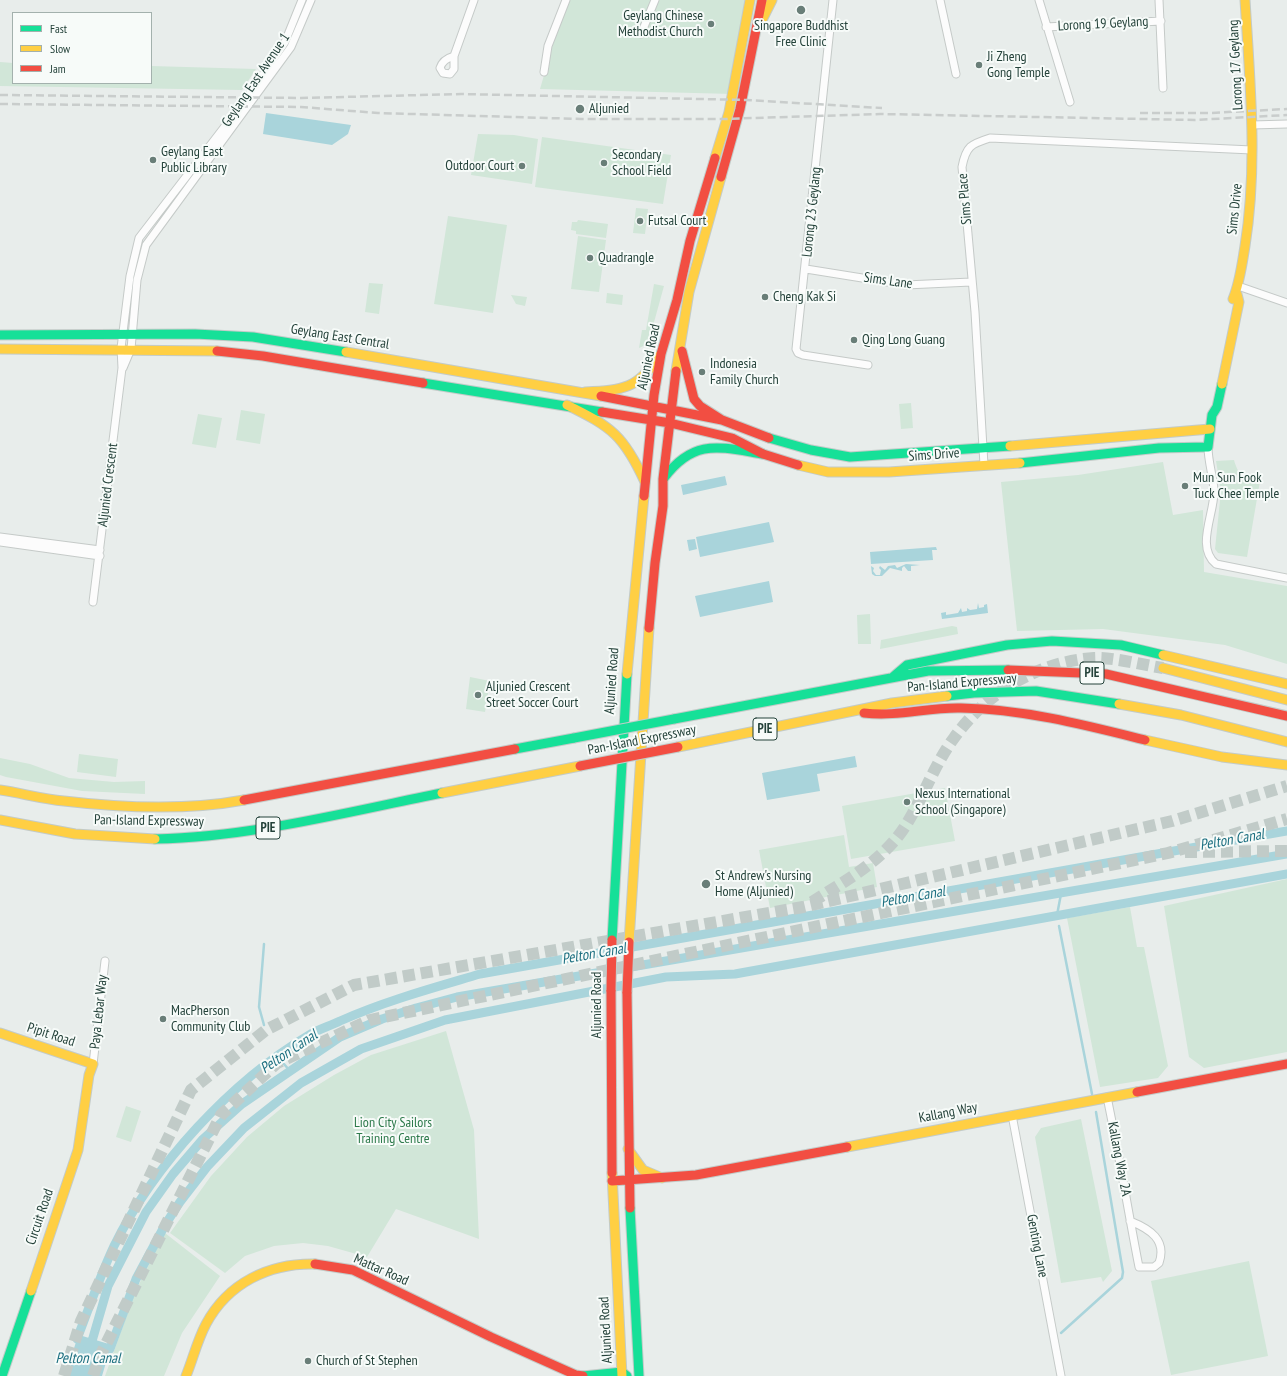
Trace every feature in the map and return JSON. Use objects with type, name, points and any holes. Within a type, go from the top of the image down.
[{"type":"main road","name":"Aljunied Road","points":[[624,1375],[612,1181],[611,990],[612,940],[626,670],[653,405],[661,354],[677,300],[690,241],[729,112],[750,0]]},
{"type":"main road","name":"Aljunied Road","points":[[639,1376],[628,1149],[627,992],[645,670],[654,563],[663,506],[663,479],[671,409],[680,342],[689,292],[740,109],[758,30],[762,0]]},
{"type":"main road","points":[[758,30],[772,0]]},
{"type":"main road","name":"Lorong 17 Geylang","points":[[1246,1],[1252,125]]},
{"type":"main road","name":"Sims Drive","points":[[670,423],[732,438],[763,454],[814,470],[828,472],[889,472],[1070,459],[1116,452],[1159,448],[1208,450],[1212,414],[1217,408],[1239,302],[1237,290],[1251,209],[1252,125]]},
{"type":"main road","name":"Geylang East Central","points":[[0,335],[133,333],[253,337],[585,392],[671,409]]},
{"type":"main road","points":[[680,342],[694,399],[700,406],[722,420]]},
{"type":"main road","points":[[0,349],[121,348],[211,350],[251,354],[449,388],[567,405],[670,423]]},
{"type":"main road","points":[[585,392],[616,390],[631,385],[646,375],[661,354]]},
{"type":"main road","points":[[567,405],[600,422],[615,432],[625,443],[645,483]]},
{"type":"main road","name":"Sims Drive","points":[[671,409],[722,420],[779,442],[811,450],[850,456],[983,448],[1210,429]]},
{"type":"main road","points":[[663,479],[677,460],[689,452],[714,447],[763,454]]},
{"type":"main road","points":[[893,677],[907,665],[1007,646],[1052,642],[1083,642],[1121,645],[1287,684]]},
{"type":"main road","points":[[1163,668],[1287,700]]},
{"type":"main road","name":"Pan-Island Expressway","points":[[0,790],[62,801],[140,808],[175,808],[215,805],[374,777],[893,677],[928,672],[969,669],[1046,670],[1106,674],[1287,716]]},
{"type":"main road","name":"Pan-Island Expressway","points":[[0,820],[17,824],[95,835],[173,838],[204,837],[257,830],[898,702],[974,693],[1036,691],[1100,700],[1181,716],[1287,742]]},
{"type":"main road","points":[[852,712],[890,715],[938,708],[976,708],[1033,716],[1223,757],[1264,764],[1287,765]]},
{"type":"main road","name":"Pipit Road","points":[[0,1033],[93,1064]]},
{"type":"main road","name":"Circuit Road","points":[[2,1376],[78,1150],[89,1075],[93,1064]]},
{"type":"main road","name":"Kallang Way","points":[[612,1181],[696,1175],[1287,1064]]},
{"type":"main road","points":[[628,1149],[643,1170],[662,1178]]},
{"type":"main road","name":"Mattar Road","points":[[186,1376],[206,1325],[226,1296],[243,1282],[265,1270],[303,1263],[325,1264],[353,1270],[539,1360],[576,1375],[624,1375]]},
{"type":"street","name":"Geylang East Avenue 1","points":[[121,348],[130,276],[139,238],[258,82],[285,42],[302,0]]},
{"type":"street","name":"Geylang East Avenue 1","points":[[131,349],[137,280],[146,245],[291,47],[311,0]]},
{"type":"street","points":[[454,56],[474,0]]},
{"type":"street","points":[[544,72],[548,46],[566,0]]},
{"type":"street","points":[[641,34],[655,0]]},
{"type":"street","name":"Lorong 23 Geylang","points":[[834,0],[806,269],[796,349],[798,353],[868,365]]},
{"type":"street","points":[[940,0],[956,74]]},
{"type":"street","points":[[1040,0],[1046,27],[1070,102]]},
{"type":"street","name":"Lorong 19 Geylang","points":[[1159,0],[1163,88]]},
{"type":"street","name":"Lorong 19 Geylang","points":[[1046,27],[1160,21]]},
{"type":"street","points":[[1252,125],[1287,124]]},
{"type":"street","name":"Sims Place","points":[[984,465],[962,167],[967,149],[973,144],[990,138],[1252,150]]},
{"type":"street","name":"Sims Lane","points":[[806,269],[906,285],[971,282]]},
{"type":"street","points":[[1237,290],[1287,303]]},
{"type":"street","name":"Aljunied Crescent","points":[[93,602],[122,368],[121,348]]},
{"type":"street","name":"Aljunied Crescent","points":[[122,368],[131,349]]},
{"type":"street","points":[[1208,450],[1214,491],[1207,540],[1207,547],[1211,560],[1216,564],[1287,578]]},
{"type":"street","points":[[0,537],[100,553]]},
{"type":"street","points":[[0,542],[100,553]]},
{"type":"street","name":"Paya Lebar Way","points":[[93,1064],[105,961]]},
{"type":"street","name":"Kallang Way 2A","points":[[1104,1098],[1139,1267],[1154,1267],[1159,1263],[1162,1257],[1160,1243],[1156,1235],[1130,1221]]},
{"type":"street","name":"Genting Lane","points":[[1012,1115],[1062,1376]]},
{"type":"green space","points":[[566,0],[749,0],[733,94],[540,89]]},
{"type":"green space","points":[[0,62],[12,63],[12,84],[152,84],[152,66],[256,69],[242,90],[0,86]]},
{"type":"green space","points":[[478,134],[514,135],[538,139],[532,184],[471,175]]},
{"type":"green space","name":"Secondary School Field","points":[[542,137],[671,155],[663,204],[535,187]]},
{"type":"green space","name":"Futsal Court","points":[[636,208],[648,209],[645,234],[633,233]]},
{"type":"green space","points":[[448,216],[507,225],[493,313],[434,304]]},
{"type":"green space","points":[[578,220],[608,224],[606,238],[576,234],[576,231],[571,230],[572,222],[577,222]]},
{"type":"green space","name":"Quadrangle","points":[[578,236],[606,240],[599,292],[571,289]]},
{"type":"green space","points":[[369,283],[383,284],[379,314],[365,312]]},
{"type":"green space","points":[[654,284],[664,286],[648,344],[639,348],[642,330],[646,330]]},
{"type":"green space","points":[[607,293],[623,295],[622,305],[606,303]]},
{"type":"green space","points":[[511,295],[527,297],[525,306],[516,304]]},
{"type":"green space","points":[[911,403],[913,428],[901,429],[899,404]]},
{"type":"green space","points":[[241,410],[265,414],[260,444],[236,440]]},
{"type":"green space","points":[[198,414],[222,418],[216,448],[192,444]]},
{"type":"green space","points":[[1234,460],[1240,473],[1246,477],[1260,481],[1247,557],[1218,553],[1215,549],[1221,491],[1216,461]]},
{"type":"green space","points":[[1163,462],[1173,515],[1203,510],[1204,572],[1287,586],[1287,664],[1225,645],[1103,629],[1017,631],[1001,482],[1078,475]]},
{"type":"green space","points":[[870,614],[871,644],[858,644],[857,615]]},
{"type":"green space","points":[[952,626],[957,627],[958,634],[880,649],[881,640]]},
{"type":"green space","name":"Aljunied Crescent Street Soccer Court","points":[[470,677],[490,681],[485,712],[466,709]]},
{"type":"green space","points":[[79,754],[118,759],[116,777],[77,772]]},
{"type":"green space","points":[[0,758],[30,764],[69,778],[114,782],[145,781],[145,794],[82,791],[6,777],[0,775]]},
{"type":"green space","points":[[945,788],[955,841],[851,859],[842,806]]},
{"type":"green space","points":[[844,835],[849,867],[873,863],[877,887],[770,908],[759,850]]},
{"type":"green space","points":[[1287,879],[1287,1052],[1204,1068],[1189,1057],[1164,906]]},
{"type":"green space","points":[[1130,907],[1137,947],[1144,947],[1168,1066],[1158,1078],[1100,1087],[1067,918]]},
{"type":"green space","name":"Lion City Sailors Training Centre","points":[[446,1031],[474,1130],[479,1239],[396,1209],[367,1257],[328,1246],[303,1243],[274,1246],[245,1256],[225,1273],[170,1233],[211,1176],[247,1137],[284,1106],[334,1075],[371,1055]]},
{"type":"green space","points":[[126,1106],[141,1111],[131,1142],[116,1137]]},
{"type":"green space","points":[[1081,1119],[1112,1271],[1103,1282],[1101,1277],[1061,1283],[1035,1137],[1041,1128]]},
{"type":"green space","points":[[165,1233],[220,1276],[182,1333],[164,1376],[105,1376],[136,1290]]},
{"type":"green space","points":[[1249,1261],[1268,1356],[1171,1375],[1151,1281]]},
{"type":"water","points":[[266,113],[351,125],[348,134],[332,145],[263,134]]},
{"type":"water","points":[[725,476],[727,485],[683,495],[681,485]]},
{"type":"water","points":[[769,522],[774,542],[700,557],[696,537]]},
{"type":"water","points":[[695,539],[697,549],[689,551],[687,540]]},
{"type":"water","points":[[936,547],[937,550],[932,550],[933,560],[871,564],[870,552]]},
{"type":"water","points":[[906,564],[920,565],[911,566],[911,571],[908,571],[904,566],[902,571],[890,568],[882,576],[875,576],[872,574],[871,566],[874,568],[873,571],[876,575],[880,575],[880,566],[885,570],[888,566],[895,565],[897,568]]},
{"type":"water","points":[[769,581],[773,602],[700,617],[695,596]]},
{"type":"water","points":[[978,603],[979,608],[984,607],[984,605],[987,604],[988,613],[942,619],[941,613],[946,612],[946,615],[958,613],[961,608],[962,612],[967,611],[967,608],[970,610],[977,609]]},
{"type":"water","points":[[855,756],[857,767],[817,774],[820,791],[767,800],[762,773]]},
{"type":"water","name":"Pelton Canal","points":[[77,1339],[110,1349],[102,1376],[65,1376]]},
{"type":"waterway","name":"Pelton Canal","points":[[1287,831],[480,974],[374,1007],[321,1029],[280,1054],[251,1076],[197,1127],[150,1185],[114,1246],[99,1280],[77,1339],[110,1349],[136,1279],[165,1225],[180,1202],[207,1167],[244,1128],[301,1083],[361,1049],[445,1020],[666,977],[735,974],[1287,874]]},
{"type":"waterway","name":"Pelton Canal","points":[[90,1348],[108,1286],[146,1212],[173,1174],[203,1139],[242,1104],[340,1037],[382,1019],[457,997],[1287,854]]},
{"type":"waterway","points":[[1057,915],[1061,894]]},
{"type":"waterway","points":[[1059,926],[1092,1094]]},
{"type":"waterway","points":[[264,944],[259,1007],[264,1025]]},
{"type":"waterway","points":[[278,1057],[290,1071]]},
{"type":"waterway","points":[[1061,1333],[1122,1278],[1123,1272],[1096,1112]]},
{"type":"tunnel","points":[[812,902],[861,871],[883,853],[902,831],[909,820],[940,760],[954,738],[982,707],[1015,682],[1033,673],[1053,666],[1094,658],[1119,660],[1163,668]]},
{"type":"tunnel","points":[[64,1376],[81,1321],[191,1090],[266,1030],[354,985],[803,907],[1172,821],[1287,786]]},
{"type":"tunnel","points":[[93,1376],[101,1354],[221,1115],[277,1063],[370,1020],[1168,853],[1287,819]]},
{"type":"tunnel","points":[[1185,852],[1287,851]]},
{"type":"railway","points":[[0,95],[301,98],[461,94],[746,100],[882,108]]},
{"type":"railway","points":[[0,104],[301,107],[378,113],[581,119],[724,119],[880,114],[1195,120],[1287,115]]},
{"type":"railway","points":[[1140,113],[1210,113],[1287,109]]},
{"type":"traffic: fast","points":[[0,335],[195,334],[253,337],[346,352]]},
{"type":"traffic: fast","points":[[423,383],[602,412]]},
{"type":"traffic: fast","points":[[1020,463],[1159,448],[1208,447],[1212,415],[1217,407],[1222,384]]},
{"type":"traffic: fast","points":[[769,438],[811,450],[850,457],[1010,446]]},
{"type":"traffic: fast","points":[[664,478],[675,465],[686,456],[708,448],[733,449],[763,454]]},
{"type":"traffic: fast","points":[[893,677],[907,665],[1007,645],[1052,641],[1121,645],[1163,655]]},
{"type":"traffic: fast","points":[[674,719],[928,671],[1008,670]]},
{"type":"traffic: fast","points":[[612,940],[627,674]]},
{"type":"traffic: fast","points":[[947,696],[974,693],[1036,691],[1119,704]]},
{"type":"traffic: fast","points":[[574,738],[674,719]]},
{"type":"traffic: fast","points":[[515,749],[574,738]]},
{"type":"traffic: fast","points":[[155,839],[227,834],[263,829],[442,793]]},
{"type":"traffic: fast","points":[[630,1208],[639,1376]]},
{"type":"traffic: fast","points":[[2,1376],[31,1291]]},
{"type":"traffic: fast","points":[[583,1376],[622,1372],[627,1376]]},
{"type":"traffic: slow","points":[[715,158],[729,112],[750,0]]},
{"type":"traffic: slow","points":[[762,20],[772,0]]},
{"type":"traffic: slow","points":[[1233,299],[1239,280],[1245,246],[1251,185],[1252,123],[1245,0]]},
{"type":"traffic: slow","points":[[676,371],[689,292],[721,177]]},
{"type":"traffic: slow","points":[[1222,384],[1239,302],[1237,294]]},
{"type":"traffic: slow","points":[[0,349],[217,351]]},
{"type":"traffic: slow","points":[[346,352],[601,396]]},
{"type":"traffic: slow","points":[[585,392],[610,390],[628,386],[644,375],[659,356]]},
{"type":"traffic: slow","points":[[567,405],[595,420],[615,434],[630,454],[645,482]]},
{"type":"traffic: slow","points":[[1010,446],[1210,429]]},
{"type":"traffic: slow","points":[[798,465],[828,472],[889,472],[1020,463]]},
{"type":"traffic: slow","points":[[627,674],[644,496]]},
{"type":"traffic: slow","points":[[629,942],[649,628]]},
{"type":"traffic: slow","points":[[1163,655],[1287,684]]},
{"type":"traffic: slow","points":[[1163,668],[1287,700]]},
{"type":"traffic: slow","points":[[678,747],[892,703],[947,696]]},
{"type":"traffic: slow","points":[[1119,704],[1181,715],[1287,742]]},
{"type":"traffic: slow","points":[[1145,740],[1222,757],[1287,765]]},
{"type":"traffic: slow","points":[[442,793],[580,766]]},
{"type":"traffic: slow","points":[[0,790],[56,800],[131,807],[199,806],[244,800]]},
{"type":"traffic: slow","points":[[0,820],[75,834],[155,839]]},
{"type":"traffic: slow","points":[[0,1033],[93,1064],[89,1075],[78,1150],[31,1291]]},
{"type":"traffic: slow","points":[[847,1147],[1137,1092]]},
{"type":"traffic: slow","points":[[628,1149],[643,1170],[662,1178]]},
{"type":"traffic: slow","points":[[612,1173],[622,1376]]},
{"type":"traffic: slow","points":[[186,1376],[206,1324],[226,1297],[252,1278],[266,1272],[282,1267],[315,1264]]},
{"type":"traffic: jam","points":[[721,177],[740,109],[762,0]]},
{"type":"traffic: jam","points":[[644,496],[654,395],[661,354],[677,300],[690,241],[715,158]]},
{"type":"traffic: jam","points":[[217,351],[263,356],[423,383]]},
{"type":"traffic: jam","points":[[682,351],[694,399],[700,406],[722,420]]},
{"type":"traffic: jam","points":[[649,628],[655,563],[663,506],[663,479],[676,371]]},
{"type":"traffic: jam","points":[[601,396],[722,420],[769,438]]},
{"type":"traffic: jam","points":[[602,412],[670,423],[732,438],[763,454],[798,465]]},
{"type":"traffic: jam","points":[[1008,670],[1106,674],[1287,716]]},
{"type":"traffic: jam","points":[[864,713],[889,714],[949,708],[1007,711],[1054,719],[1145,740]]},
{"type":"traffic: jam","points":[[580,766],[678,747]]},
{"type":"traffic: jam","points":[[244,800],[515,749]]},
{"type":"traffic: jam","points":[[611,990],[612,940]]},
{"type":"traffic: jam","points":[[627,992],[629,942]]},
{"type":"traffic: jam","points":[[611,990],[612,1173]]},
{"type":"traffic: jam","points":[[627,992],[630,1208]]},
{"type":"traffic: jam","points":[[1137,1092],[1287,1064]]},
{"type":"traffic: jam","points":[[612,1181],[696,1175],[847,1147]]},
{"type":"traffic: jam","points":[[315,1264],[353,1270],[491,1337],[576,1375],[583,1376]]},
{"type":"place","name":"Singapore Buddhist Free Clinic","points":[[801,10]]},
{"type":"place","name":"Geylang Chinese Methodist Church","points":[[711,24]]},
{"type":"place","name":"Ji Zheng Gong Temple","points":[[979,65]]},
{"type":"place","name":"Aljunied","points":[[580,109]]},
{"type":"place","name":"Geylang East Public Library","points":[[153,160]]},
{"type":"place","name":"Secondary School Field","points":[[604,163]]},
{"type":"place","name":"Outdoor Court","points":[[522,166]]},
{"type":"place","name":"Futsal Court","points":[[640,221]]},
{"type":"place","name":"Quadrangle","points":[[590,258]]},
{"type":"place","name":"Cheng Kak Si","points":[[765,297]]},
{"type":"place","name":"Qing Long Guang","points":[[854,340]]},
{"type":"place","name":"Indonesia Family Church","points":[[702,372]]},
{"type":"place","name":"Mun Sun Fook Tuck Chee Temple","points":[[1185,486]]},
{"type":"place","name":"Aljunied Crescent Street Soccer Court","points":[[478,695]]},
{"type":"place","name":"Nexus International School (Singapore)","points":[[907,802]]},
{"type":"place","name":"St Andrew's Nursing Home (Aljunied)","points":[[706,884]]},
{"type":"place","name":"MacPherson Community Club","points":[[163,1019]]},
{"type":"place","name":"Church of St Stephen","points":[[308,1361]]}]
